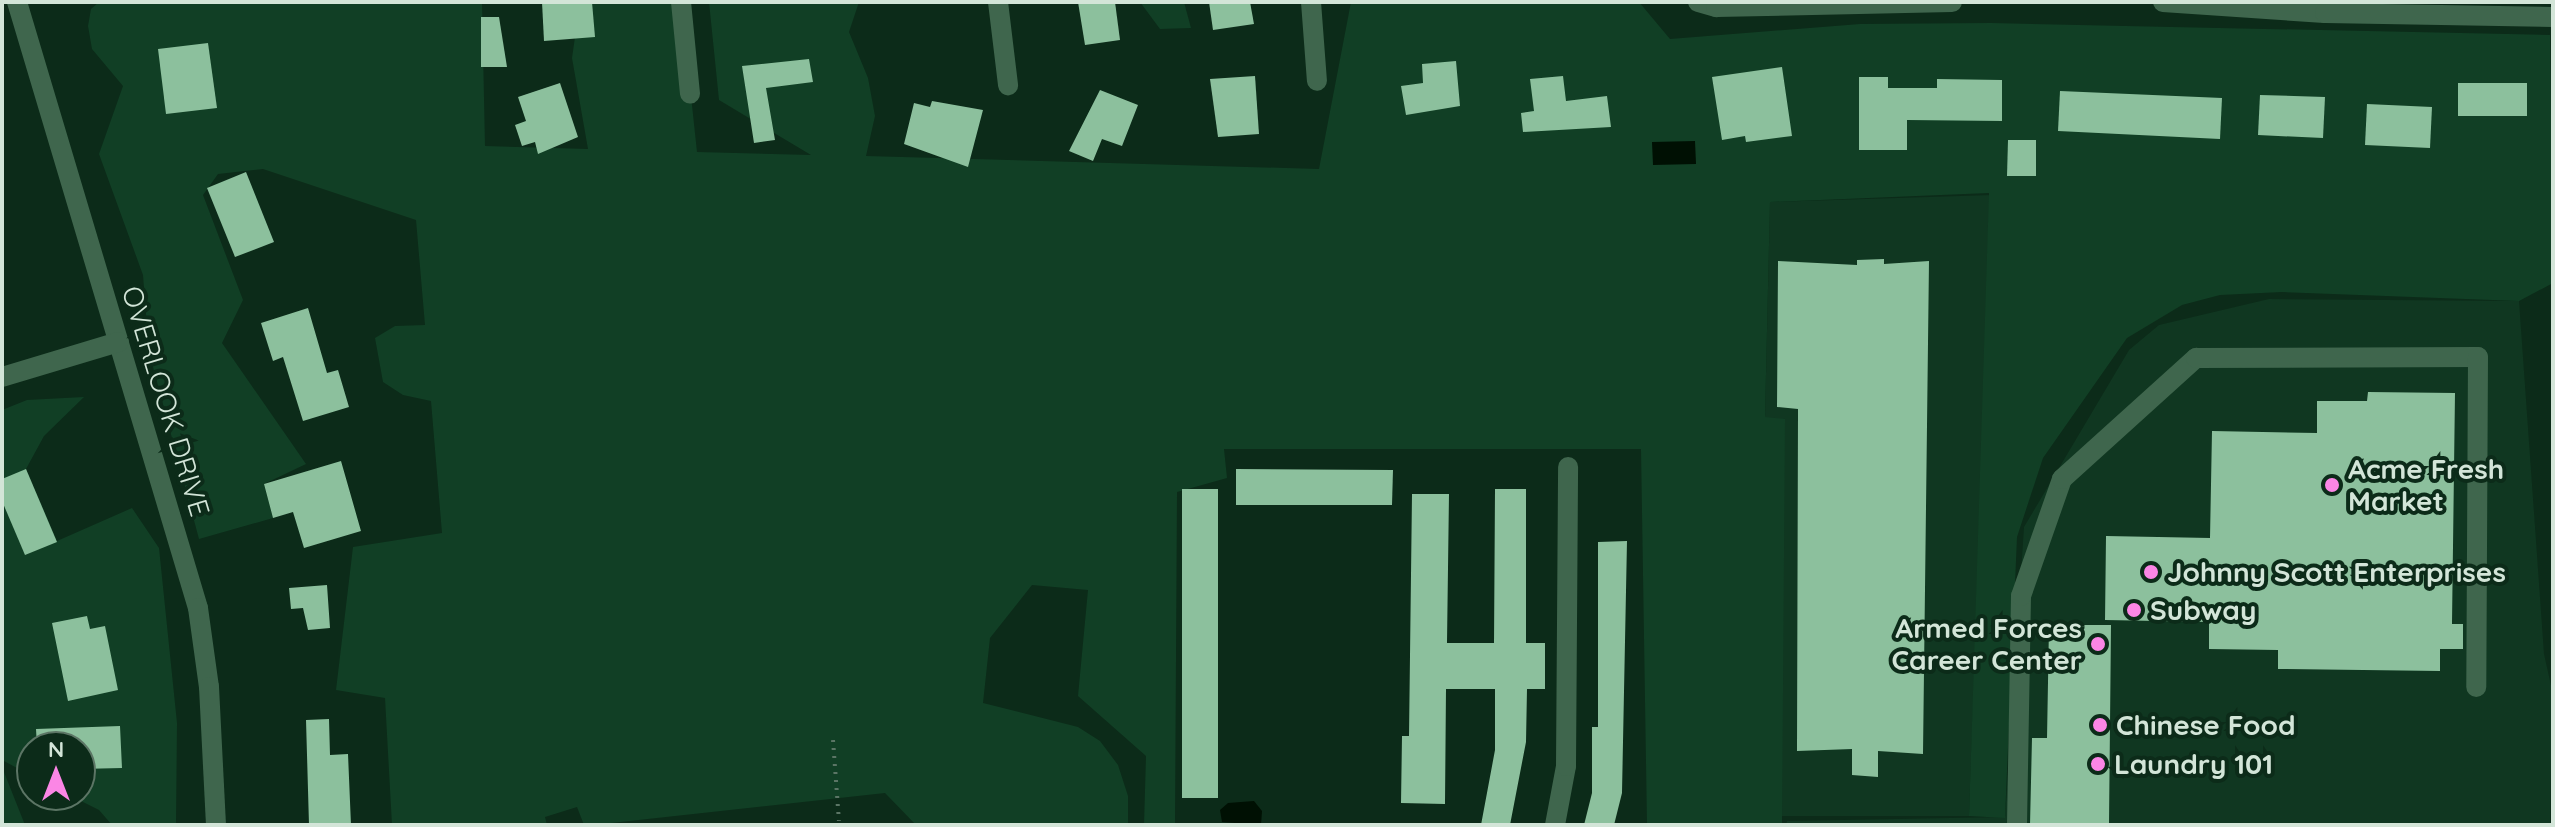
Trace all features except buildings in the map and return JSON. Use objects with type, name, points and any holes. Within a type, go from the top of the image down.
[{"type":"street","name":"OVERLOOK DRIVE","points":[[17,2],[198,608],[209,687],[216,825]]},
{"type":"street","points":[[681,2],[690,94]]},
{"type":"street","points":[[998,2],[1008,85]]},
{"type":"street","points":[[1311,2],[1317,81]]},
{"type":"street","points":[[1698,2],[1732,7],[1952,2]]},
{"type":"street","points":[[2163,2],[2325,13],[2553,17]]},
{"type":"street","points":[[2,377],[119,342]]},
{"type":"street","points":[[2017,825],[2021,596],[2062,479],[2196,358],[2478,357],[2476,687]]},
{"type":"street","points":[[1555,825],[1566,766],[1568,467]]},
{"type":"path","points":[[833,740],[839,821]]},
{"type":"shaded area","points":[[99,2],[482,2],[485,146],[588,149],[572,58],[580,2],[681,2],[697,152],[811,155],[719,100],[709,2],[859,2],[849,32],[868,78],[875,116],[866,156],[1319,169],[1351,2],[1639,2],[1670,39],[1860,24],[1991,23],[2550,35],[2553,283],[2519,301],[2282,292],[2220,295],[2182,305],[2127,338],[2043,458],[2017,537],[2005,818],[1969,816],[1989,193],[1770,202],[1765,417],[1785,419],[1782,825],[1647,825],[1641,449],[1224,449],[1227,478],[1177,492],[1175,825],[1144,825],[1146,756],[1078,696],[1088,590],[1032,585],[990,638],[983,703],[1078,727],[1100,741],[1118,765],[1128,796],[1128,825],[916,825],[885,793],[593,825],[584,825],[577,807],[545,817],[547,825],[392,825],[385,698],[336,690],[353,547],[442,533],[431,401],[403,395],[383,382],[375,338],[395,326],[425,325],[416,220],[263,169],[218,174],[203,195],[243,300],[222,343],[306,464],[264,484],[273,518],[199,539],[149,352],[143,275],[99,154],[123,86],[92,49],[88,26],[91,9]]},
{"type":"shaded area","points":[[1140,2],[1184,2],[1191,28],[1160,29]]},
{"type":"shaded area","points":[[1695,141],[1696,164],[1653,165],[1652,142]]},
{"type":"shaded area","points":[[1992,195],[1969,816],[1782,816],[1765,417],[1770,202]]},
{"type":"shaded area","points":[[2269,299],[2519,301],[2544,654],[2552,690],[2550,825],[1786,825],[1787,821],[2005,817],[2024,527],[2129,350],[2159,325]]},
{"type":"shaded area","points":[[84,397],[44,436],[26,469],[57,541],[132,508],[159,548],[177,723],[176,825],[112,825],[96,808],[96,731],[16,731],[16,767],[2,760],[2,410],[27,400]]},
{"type":"shaded area","points":[[2,767],[16,802],[16,811],[19,811],[25,825],[2,825]]},
{"type":"shaded area","points":[[1254,801],[1262,811],[1261,825],[1222,822],[1220,810],[1228,803]]},
{"type":"place","name":"Acme Fresh Market","points":[[2332,485]]},
{"type":"place","name":"Johnny Scott Enterprises","points":[[2151,572]]},
{"type":"place","name":"Subway","points":[[2134,610]]},
{"type":"place","name":"Armed Forces Career Center","points":[[2098,644]]},
{"type":"place","name":"Chinese Food","points":[[2100,725]]},
{"type":"place","name":"Laundry 101","points":[[2098,764]]}]
